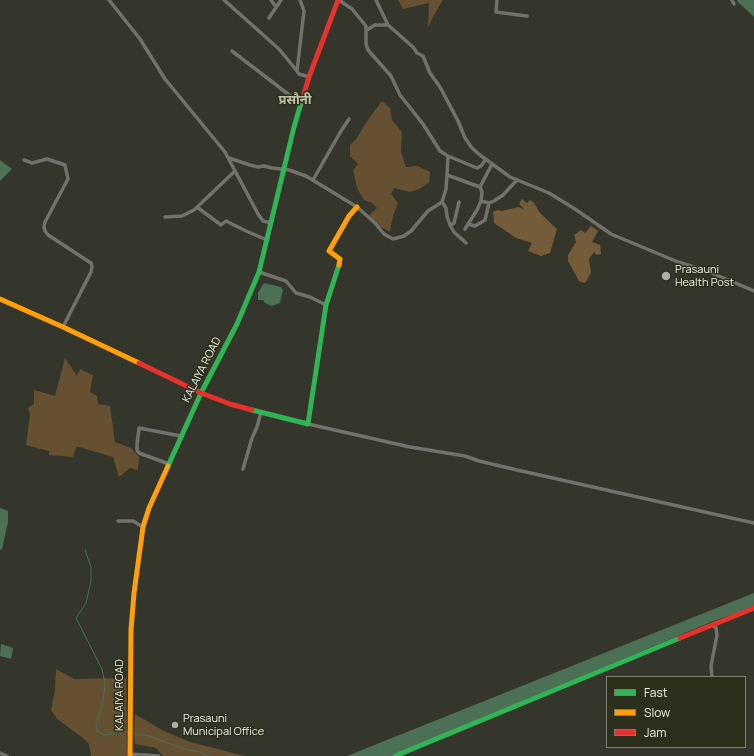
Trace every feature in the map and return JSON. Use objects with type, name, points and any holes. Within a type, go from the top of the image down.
[{"type":"main road","name":"KALAIYA ROAD","points":[[130,755],[131,630],[143,527],[149,508],[181,436],[201,393],[237,324],[259,272],[294,126],[309,77],[338,0]]},
{"type":"main road","points":[[0,299],[63,327],[201,393],[230,404],[308,424],[326,306],[338,271],[340,260],[329,251],[349,216],[357,207]]},
{"type":"main road","points":[[396,756],[754,608]]},
{"type":"street","points":[[109,0],[140,39],[165,79],[229,158],[263,221],[271,223]]},
{"type":"street","points":[[224,0],[279,49],[299,74],[309,77]]},
{"type":"street","points":[[271,0],[276,7]]},
{"type":"street","points":[[269,18],[281,0]]},
{"type":"street","points":[[298,71],[304,11],[301,1],[307,0]]},
{"type":"street","points":[[338,0],[352,9],[366,26],[366,44],[368,50],[391,76],[400,95],[423,124],[440,151],[448,156],[477,168],[481,166],[486,159]]},
{"type":"street","points":[[376,0],[388,25],[417,53],[423,56],[430,73],[440,87],[465,138],[472,148],[492,164],[516,181],[548,193],[575,209],[611,234],[678,262],[707,271],[754,291]]},
{"type":"street","points":[[497,0],[496,12],[527,16]]},
{"type":"street","points":[[367,30],[375,25],[388,25]]},
{"type":"street","points":[[232,51],[301,104]]},
{"type":"street","points":[[312,180],[340,131],[349,119]]},
{"type":"street","points":[[229,158],[250,166],[264,166],[298,173],[357,207],[375,223],[384,234],[393,239],[404,236],[411,231],[428,211],[442,202],[446,190],[448,156]]},
{"type":"street","points":[[24,160],[32,162],[47,159],[66,166],[68,179],[45,222],[45,231],[48,235],[91,263],[92,267],[91,272],[63,327]]},
{"type":"street","points":[[465,229],[481,201],[482,192],[480,187],[492,164]]},
{"type":"street","points":[[165,218],[182,216],[194,210],[235,171]]},
{"type":"street","points":[[447,175],[480,187]]},
{"type":"street","points":[[481,201],[489,203],[503,195],[516,181]]},
{"type":"street","points":[[442,202],[446,208],[450,225],[454,232],[466,243]]},
{"type":"street","points":[[450,225],[451,226],[454,223],[459,202]]},
{"type":"street","points":[[468,224],[475,226],[485,220],[489,203]]},
{"type":"street","points":[[198,207],[221,225],[226,221],[267,240]]},
{"type":"street","points":[[259,272],[286,281],[296,292],[310,297],[326,306]]},
{"type":"street","points":[[243,469],[252,438],[262,412]]},
{"type":"street","points":[[308,424],[410,446],[466,456],[479,461],[517,470],[754,523]]},
{"type":"street","points":[[169,464],[139,453],[137,450],[139,428],[181,436]]},
{"type":"street","points":[[118,521],[132,521],[143,527]]},
{"type":"street","points":[[712,625],[716,628],[717,635],[711,666],[712,676]]},
{"type":"street","points":[[0,753],[7,756]]},
{"type":"street","points":[[130,755],[159,756]]},
{"type":"shaded area","points":[[398,0],[443,0],[428,27],[429,3],[403,9]]},
{"type":"shaded area","points":[[754,0],[754,17],[737,1]]},
{"type":"shaded area","points":[[382,101],[390,108],[392,120],[402,132],[401,151],[406,167],[418,166],[430,172],[429,183],[419,189],[410,192],[394,188],[391,194],[398,203],[393,216],[390,232],[381,227],[369,215],[377,208],[372,203],[364,200],[357,188],[353,170],[358,164],[350,156],[350,145],[357,138],[365,124]]},
{"type":"shaded area","points":[[0,160],[12,169],[0,181]]},
{"type":"shaded area","points":[[522,199],[527,203],[530,200],[534,203],[540,213],[557,229],[550,253],[541,256],[528,251],[532,243],[516,238],[494,223],[493,212],[518,207],[524,209],[519,204]]},
{"type":"shaded area","points":[[591,226],[598,231],[592,242],[600,245],[601,254],[597,255],[594,252],[589,259],[591,273],[585,283],[579,281],[568,261],[568,255],[576,242],[574,235],[581,230],[585,233]]},
{"type":"shaded area","points":[[264,283],[281,287],[283,290],[280,303],[272,306],[265,303],[263,300],[258,300],[258,293]]},
{"type":"shaded area","points":[[65,358],[77,376],[80,369],[93,375],[90,392],[97,396],[98,404],[110,406],[115,442],[131,448],[139,457],[138,470],[130,468],[119,477],[113,457],[79,447],[76,447],[73,457],[49,455],[49,451],[26,445],[30,414],[28,408],[34,404],[34,390],[55,396]]},
{"type":"shaded area","points":[[0,508],[8,511],[8,522],[2,549],[0,550]]},
{"type":"shaded area","points":[[754,593],[754,606],[716,620],[391,756],[347,756]]},
{"type":"shaded area","points":[[1,644],[13,648],[11,659],[0,656]]},
{"type":"shaded area","points":[[56,669],[74,679],[126,678],[127,756],[91,756],[89,744],[57,719],[51,710],[55,690]]},
{"type":"shaded area","points":[[135,714],[164,731],[190,742],[245,756],[163,756],[156,748],[135,744]]},
{"type":"waterway","points":[[85,550],[91,567],[91,581],[86,603],[76,618],[102,669],[105,684],[103,702],[96,725],[97,731],[104,735],[114,734],[116,727],[128,732]]},
{"type":"waterway","points":[[133,734],[146,735],[187,750],[200,752],[209,756]]},
{"type":"traffic: fast","points":[[168,466],[201,393],[237,324],[259,272],[294,127],[302,100]]},
{"type":"traffic: fast","points":[[252,410],[308,424],[326,305],[339,265]]},
{"type":"traffic: fast","points":[[395,756],[680,638]]},
{"type":"traffic: slow","points":[[339,265],[340,259],[329,251],[349,216],[357,207]]},
{"type":"traffic: slow","points":[[0,299],[139,363]]},
{"type":"traffic: slow","points":[[130,756],[131,630],[134,593],[143,527],[149,508],[168,466]]},
{"type":"traffic: jam","points":[[302,100],[309,77],[338,0]]},
{"type":"traffic: jam","points":[[139,363],[201,393],[230,404],[252,410]]},
{"type":"traffic: jam","points":[[680,638],[754,608]]},
{"type":"place","name":"Prasauni Health Post","points":[[666,276]]},
{"type":"place","name":"Prasauni Municipal Office","points":[[175,725]]},
{"type":"district","name":"प्रसौनी","points":[[295,100]]}]
